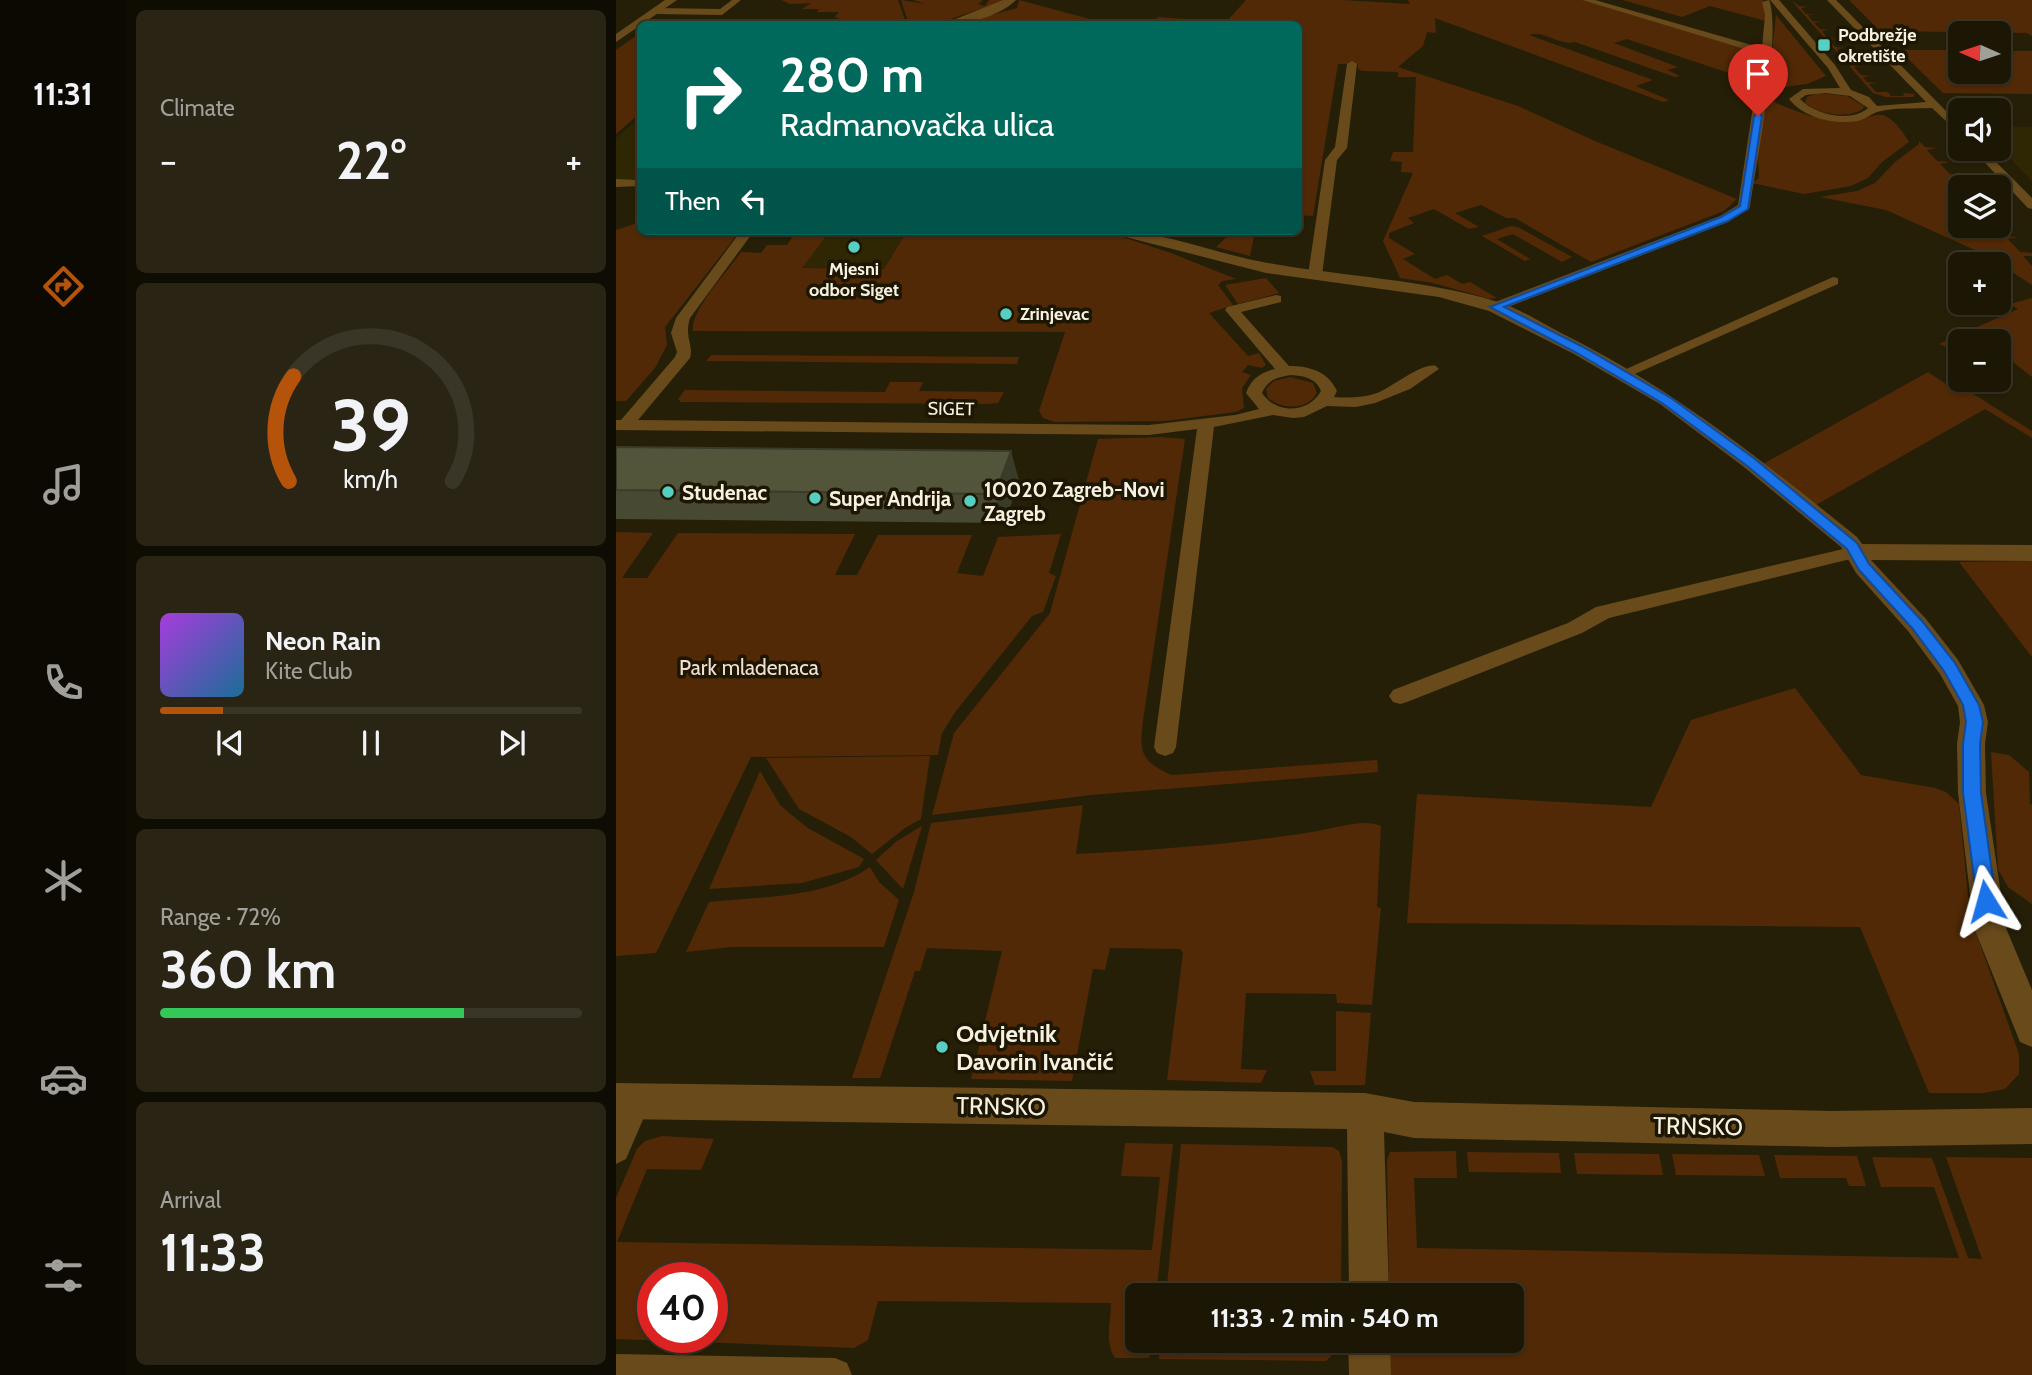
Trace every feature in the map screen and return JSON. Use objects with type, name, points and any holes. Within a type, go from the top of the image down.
[{"type":"street","points":[[641,21],[672,0]]},
{"type":"street","points":[[655,11],[722,12],[737,0]]},
{"type":"street","points":[[958,21],[996,9],[1011,0]]},
{"type":"street","points":[[1586,0],[1766,52]]},
{"type":"street","points":[[1831,0],[1948,119]]},
{"type":"street","points":[[1495,307],[1724,219],[1745,207],[1766,52],[1770,1]]},
{"type":"street","points":[[1770,1],[1832,67],[1847,92]]},
{"type":"street","points":[[616,38],[637,23]]},
{"type":"street","points":[[1821,57],[1826,67],[1825,90]]},
{"type":"street","points":[[1314,275],[1331,160],[1341,148],[1352,64]]},
{"type":"street","points":[[1919,104],[1874,109],[1864,117],[1840,118],[1803,109],[1794,99],[1803,92],[1825,90],[1847,92],[1867,100],[1934,105]]},
{"type":"street","points":[[1867,100],[1874,109]]},
{"type":"street","points":[[1989,161],[2032,205]]},
{"type":"street","points":[[616,183],[637,183]]},
{"type":"street","name":"SIGET","points":[[621,425],[682,358],[684,352],[678,333],[683,318],[745,235]]},
{"type":"street","points":[[1135,235],[1222,258],[1314,275],[1440,292],[1495,307],[1623,374],[1708,429],[1849,542],[1864,567],[1917,625],[1950,667],[1971,705],[1974,722],[1971,744],[1972,793],[1990,928],[2032,1030]]},
{"type":"street","points":[[1623,374],[1833,281]]},
{"type":"street","points":[[1276,299],[1231,310],[1285,371]]},
{"type":"street","points":[[1324,401],[1348,403],[1381,398],[1431,369]]},
{"type":"street","points":[[1285,371],[1303,371],[1322,379],[1329,391],[1324,401],[1311,410],[1273,410],[1257,400],[1254,393],[1256,386],[1269,375],[1285,371]]},
{"type":"street","name":"SIGET","points":[[621,425],[1149,430],[1206,425],[1273,410]]},
{"type":"street","points":[[1165,747],[1206,425]]},
{"type":"street","points":[[1400,696],[1575,628],[1604,612],[1856,552],[2032,553]]},
{"type":"street","name":"TRNSKO","points":[[616,1149],[626,1101],[1365,1111],[1428,1121],[1832,1129],[2032,1126]]},
{"type":"street","points":[[1365,1111],[1368,1283]]},
{"type":"street","points":[[1369,1353],[1370,1375]]},
{"type":"street","points":[[616,1371],[835,1375]]},
{"type":"shaded area","points":[[637,120],[637,178],[616,182],[616,138]]},
{"type":"shaded area","points":[[2011,126],[2032,127],[2032,181],[2011,159]]},
{"type":"shaded area","points":[[827,235],[905,235],[884,269],[801,268]]},
{"type":"green space","points":[[781,0],[898,0],[905,21],[848,21],[835,17],[839,12],[802,9],[811,3],[790,4]]},
{"type":"green space","points":[[901,0],[925,4],[913,0],[983,0],[978,4],[985,6],[989,0],[1006,0],[945,21],[908,21]]},
{"type":"green space","points":[[1019,0],[1097,21],[969,21],[1017,8]]},
{"type":"green space","points":[[1246,0],[1342,0],[1410,4],[1408,0],[1583,0],[1752,51],[1759,58],[1756,82],[1627,39],[1614,43],[1678,67],[1667,70],[1680,76],[1675,77],[1575,42],[1529,35],[1653,80],[1636,86],[1669,100],[1663,102],[1435,18],[1436,33],[1427,32],[1423,46],[1398,67],[1518,106],[1595,141],[1737,199],[1724,211],[1591,262],[1515,218],[1506,218],[1481,205],[1455,213],[1479,227],[1469,229],[1434,209],[1408,218],[1414,223],[1389,233],[1389,238],[1415,254],[1403,259],[1435,279],[1447,275],[1462,284],[1470,282],[1497,298],[1490,299],[1433,283],[1400,278],[1383,241],[1413,173],[1401,172],[1402,162],[1390,161],[1393,152],[1413,152],[1416,77],[1398,77],[1398,72],[1362,71],[1358,69],[1358,64],[1338,64],[1313,216],[1302,215],[1302,21],[1227,21]]},
{"type":"green space","points":[[1623,0],[1763,0],[1766,21],[1710,6],[1682,17]]},
{"type":"green space","points":[[1791,0],[1799,6],[1808,7],[1801,8],[1806,14],[1815,15],[1808,15],[1812,21],[1822,22],[1814,23],[1820,29],[1829,30],[1822,31],[1827,38],[1837,39],[1829,40],[1835,47],[1845,48],[1837,49],[1843,56],[1853,57],[1846,58],[1852,65],[1862,66],[1854,67],[1861,75],[1871,76],[1863,77],[1867,82],[1877,83],[1869,84],[1876,92],[1888,92],[1891,96],[1915,94],[1913,97],[1886,97],[1873,93]]},
{"type":"green space","points":[[1849,0],[2032,0],[2032,36],[2027,33],[2011,33],[2011,21],[1948,21],[1948,32],[1880,31]]},
{"type":"green space","points":[[1776,15],[1826,76],[1807,84],[1768,89]]},
{"type":"green space","points":[[1158,17],[1212,21],[1154,21]]},
{"type":"green space","points":[[637,35],[637,116],[616,134],[616,50]]},
{"type":"green space","points":[[1899,50],[1948,50],[1948,84],[2011,84],[2011,51],[2032,51],[2032,94],[1943,93]]},
{"type":"green space","points":[[1819,93],[1847,96],[1864,106],[1857,112],[1842,115],[1818,110],[1805,103],[1807,97]]},
{"type":"green space","points":[[1767,99],[1825,119],[1846,121],[1883,115],[1894,122],[1909,142],[1882,162],[1868,178],[1851,186],[1804,194],[1752,183],[1759,178],[1757,137]]},
{"type":"green space","points":[[1919,141],[1925,147],[1937,148],[1927,150],[1937,161],[1950,162],[1940,164],[1950,174],[1956,175],[1948,175],[1948,238],[1886,210],[1820,197],[1857,191],[1875,183],[1895,162],[1919,144]]},
{"type":"green space","points":[[637,223],[637,235],[737,235],[665,327],[667,345],[655,368],[626,401],[616,401],[616,230]]},
{"type":"green space","points":[[1511,226],[1518,227],[1572,257],[1562,262],[1513,234],[1497,239],[1530,259],[1525,261],[1482,236]]},
{"type":"green space","points":[[793,235],[827,235],[802,268],[884,269],[905,235],[1116,235],[1236,279],[1222,281],[1218,285],[1233,305],[1209,313],[1248,356],[1259,353],[1266,365],[1262,368],[1248,365],[1242,372],[1251,375],[1242,388],[1244,408],[1236,412],[1164,421],[1055,422],[1043,418],[1039,411],[1065,332],[693,331],[698,312],[711,290],[741,252],[761,253],[767,245],[787,245]]},
{"type":"green space","points":[[1229,235],[1254,235],[1250,256],[1216,247]]},
{"type":"green space","points":[[2018,237],[2008,239],[2020,252],[2032,253],[2032,256],[2023,256],[2032,266],[2032,285],[2011,271],[2011,252],[1979,252],[1948,238]]},
{"type":"green space","points":[[1266,278],[1279,293],[1238,304],[1225,285]]},
{"type":"green space","points":[[2032,298],[2032,377],[2011,360],[2011,329],[1973,329],[2004,315],[2011,315],[2011,312],[2018,309],[2011,304]]},
{"type":"green space","points":[[1948,340],[1948,347],[1939,344]]},
{"type":"green space","points":[[711,355],[1019,357],[1017,364],[706,361]]},
{"type":"green space","points":[[1928,372],[1948,385],[1948,392],[1970,392],[2032,431],[2032,438],[1985,409],[1816,505],[1763,464]]},
{"type":"green space","points":[[1290,377],[1313,383],[1317,393],[1313,399],[1301,405],[1287,406],[1268,398],[1266,389],[1274,381]]},
{"type":"green space","points":[[890,382],[923,382],[919,391],[1004,392],[998,403],[988,404],[681,402],[678,399],[685,390],[885,392]]},
{"type":"green space","points":[[1098,439],[1185,439],[1143,721],[1141,741],[1144,755],[1154,765],[1172,775],[1377,760],[1378,772],[1091,795],[932,815],[954,733],[1050,613]]},
{"type":"green space","name":"Park mladenaca","points":[[616,532],[653,533],[622,578],[647,578],[678,533],[855,534],[835,575],[857,575],[878,535],[972,535],[957,573],[983,576],[998,537],[1061,534],[1049,573],[1056,576],[1043,612],[1032,616],[956,711],[942,733],[938,755],[751,757],[656,953],[616,956]]},
{"type":"green space","points":[[2032,561],[2032,657],[1959,562]]},
{"type":"green space","points":[[1795,688],[1861,775],[1935,788],[1946,792],[1959,804],[1970,916],[2019,1054],[2019,1074],[2005,1089],[1984,1093],[1929,1093],[1860,927],[1407,923],[1417,794],[1651,807],[1691,720]]},
{"type":"green space","points":[[1991,752],[2009,755],[2029,772],[2032,805],[2032,904],[2008,887],[1998,869]]},
{"type":"green space","points":[[930,756],[921,819],[872,854],[851,837],[799,809],[766,758]]},
{"type":"green space","points":[[760,771],[780,805],[808,828],[864,859],[859,867],[802,883],[709,889]]},
{"type":"green space","points":[[1083,805],[1076,854],[1228,843],[1288,836],[1359,823],[1381,826],[1377,907],[1381,908],[1372,1005],[1337,1003],[1336,994],[1246,993],[1241,1069],[1267,1070],[1261,1083],[1167,1080],[1183,953],[1180,949],[1110,948],[1105,970],[1093,969],[1072,1081],[971,1079],[1002,951],[927,948],[920,971],[915,971],[880,1078],[852,1078],[914,892],[931,823]]},
{"type":"green space","points":[[922,826],[903,889],[876,860],[897,841]]},
{"type":"green space","points":[[870,867],[879,882],[899,900],[884,947],[731,947],[686,952],[709,902],[813,891],[852,877]]},
{"type":"green space","points":[[1336,1011],[1371,1013],[1365,1085],[1315,1085],[1310,1071],[1336,1071]]},
{"type":"green space","points":[[662,1136],[714,1139],[701,1170],[647,1169],[617,1242],[1152,1250],[1160,1177],[1121,1176],[1125,1143],[1173,1144],[1157,1283],[1125,1283],[1125,1353],[1150,1353],[1149,1358],[1115,1358],[1109,1338],[1111,1303],[878,1301],[868,1340],[854,1348],[728,1343],[728,1262],[637,1262],[637,1340],[616,1339],[616,1198],[637,1149],[645,1141]]},
{"type":"green space","points":[[1181,1144],[1333,1147],[1339,1151],[1342,1161],[1341,1283],[1167,1283]]},
{"type":"green space","points":[[1456,1151],[1457,1178],[1414,1178],[1417,1248],[1959,1258],[1934,1187],[1881,1187],[1872,1157],[1932,1158],[1968,1258],[1982,1259],[1946,1157],[2032,1158],[2032,1375],[1388,1375],[1388,1353],[1524,1353],[1524,1283],[1389,1283],[1387,1160],[1390,1152]]},
{"type":"green space","points":[[1467,1152],[1559,1153],[1561,1173],[1469,1172]]},
{"type":"green space","points":[[1574,1153],[1659,1154],[1663,1175],[1577,1174]]},
{"type":"green space","points":[[1672,1154],[1759,1155],[1765,1176],[1676,1175]]},
{"type":"green space","points":[[1774,1155],[1857,1156],[1866,1186],[1849,1186],[1846,1178],[1780,1178]]},
{"type":"green space","points":[[1160,1353],[1334,1353],[1326,1361],[1159,1359]]},
{"type":"building","points":[[616,447],[1011,451],[995,494],[616,490]]},
{"type":"place","name":"Podbrežje okretište","points":[[1824,45]]},
{"type":"place","name":"Mjesni odbor Siget","points":[[854,247]]},
{"type":"place","name":"Zrinjevac","points":[[1006,314]]},
{"type":"place","name":"Studenac","points":[[668,492]]},
{"type":"place","name":"Super Andrija","points":[[815,498]]},
{"type":"place","name":"10020 Zagreb-Novi Zagreb","points":[[970,501]]},
{"type":"place","name":"Odvjetnik Davorin Ivančić","points":[[942,1047]]},
{"type":"route","points":[[1758,116],[1745,207],[1724,219],[1495,307],[1581,350],[1667,400],[1751,462],[1853,546],[1864,567],[1917,625],[1950,667],[1971,705],[1974,722],[1971,744],[1972,793],[1986,901]]}]
